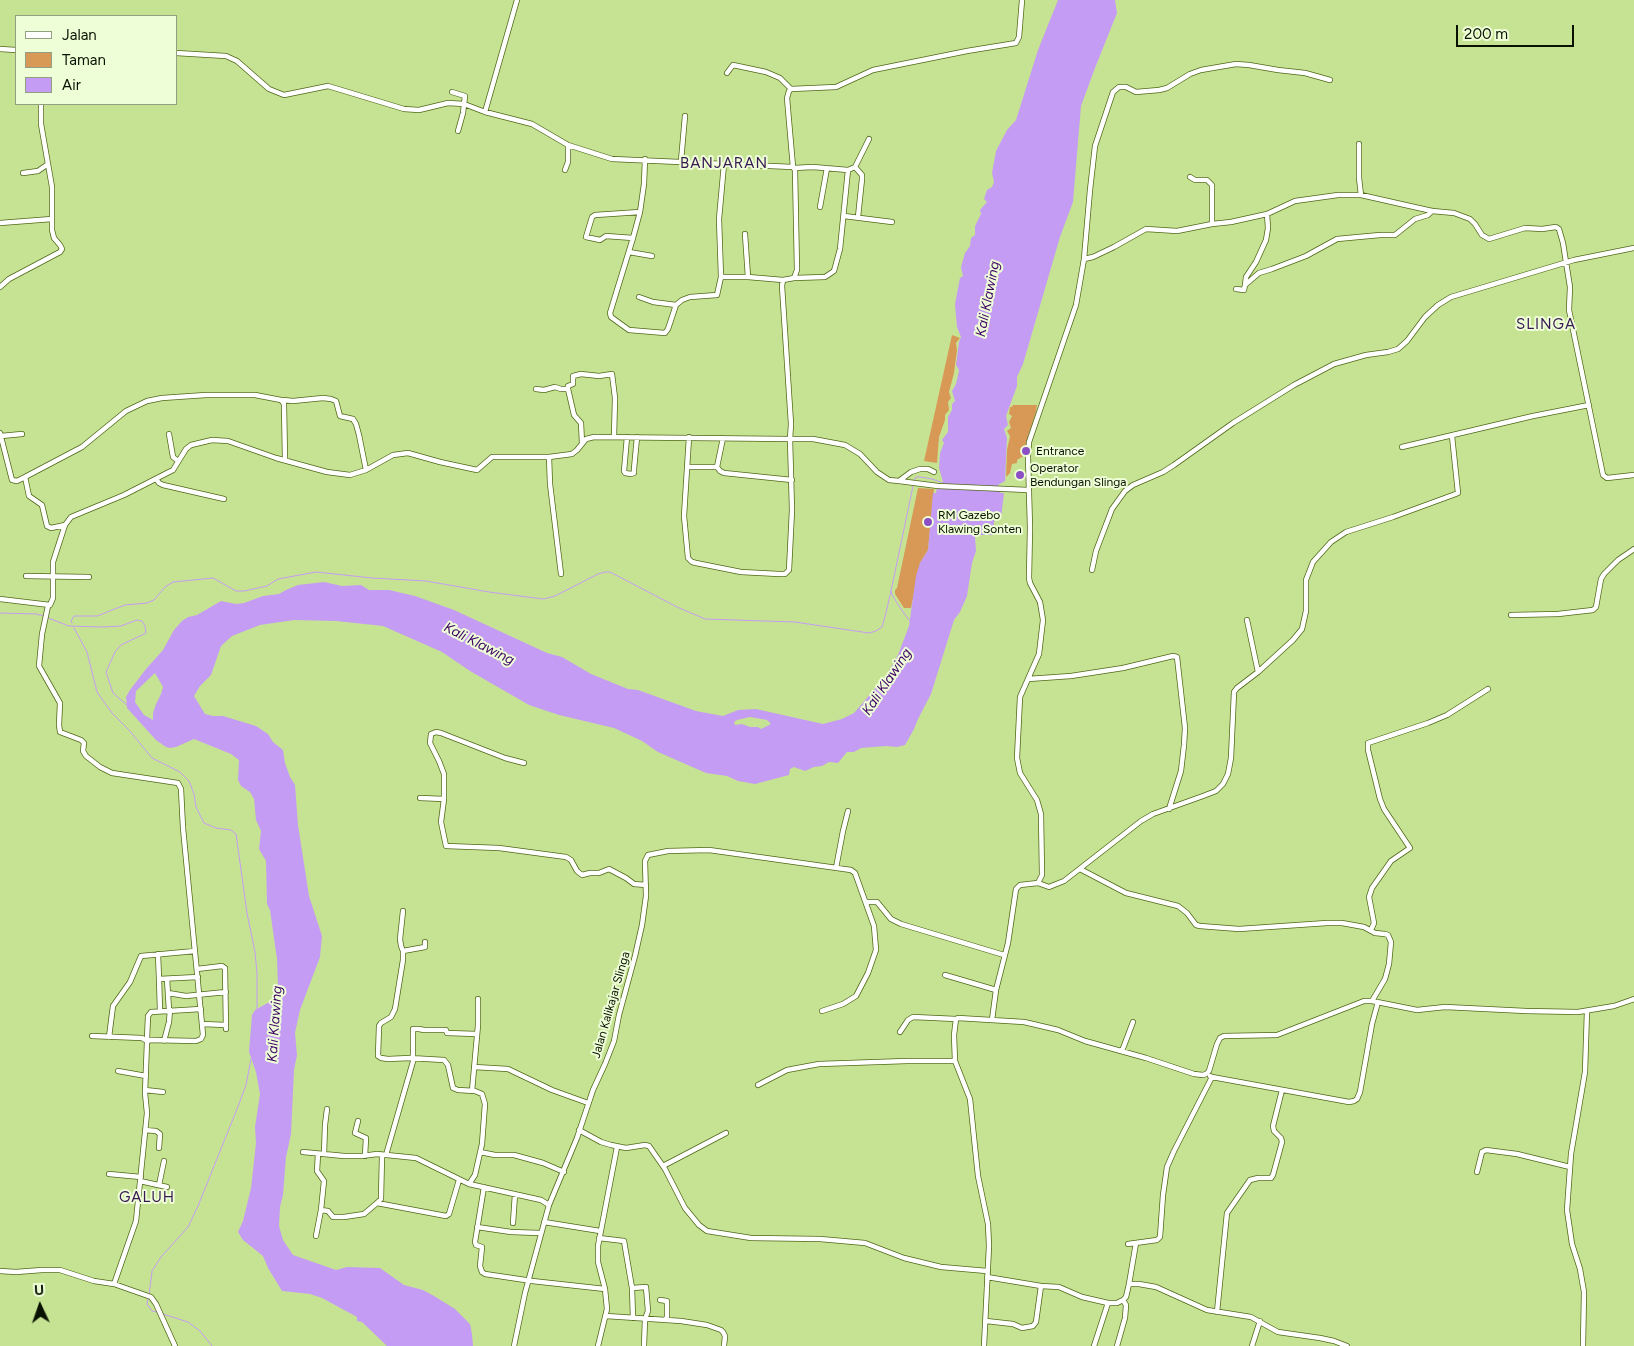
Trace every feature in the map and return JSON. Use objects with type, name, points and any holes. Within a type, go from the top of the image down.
[{"type":"street","points":[[485,112],[517,0]]},
{"type":"street","points":[[727,73],[734,65],[766,72],[780,78],[791,88],[836,87],[873,70],[967,50],[1016,43],[1019,37],[1022,0]]},
{"type":"street","points":[[0,49],[15,50]]},
{"type":"street","points":[[178,53],[217,54],[235,59],[269,89],[284,95],[328,86],[404,109],[419,110],[448,102],[464,104],[539,127],[568,145],[612,159],[645,159],[848,170],[855,167],[869,139]]},
{"type":"street","points":[[1038,883],[1042,875],[1041,814],[1037,800],[1020,773],[1017,758],[1019,704],[1022,691],[1041,648],[1044,620],[1040,602],[1029,578],[1030,528],[1026,490],[1029,442],[1076,305],[1084,259],[1096,146],[1115,89],[1126,87],[1136,92],[1159,90],[1168,88],[1190,74],[1214,67],[1236,64],[1305,72],[1330,80]]},
{"type":"street","points":[[791,88],[788,98],[794,168],[797,270],[794,278]]},
{"type":"street","points":[[452,92],[464,95],[458,132]]},
{"type":"street","points":[[0,287],[10,279],[60,252],[62,247],[54,238],[52,187],[41,124],[41,105]]},
{"type":"street","points":[[681,161],[685,116]]},
{"type":"street","points":[[1359,144],[1361,196]]},
{"type":"street","points":[[565,170],[568,162],[568,145]]},
{"type":"street","points":[[645,159],[640,212],[611,310],[611,317],[629,330],[665,333],[676,305],[682,300],[690,297],[717,295],[721,277],[719,219],[724,164]]},
{"type":"street","points":[[23,173],[38,171],[48,164]]},
{"type":"street","points":[[855,167],[862,175],[858,217]]},
{"type":"street","points":[[820,207],[827,168]]},
{"type":"street","points":[[721,277],[783,280],[825,278],[834,271],[839,258],[848,170]]},
{"type":"street","points":[[1190,177],[1197,180],[1207,180],[1214,189],[1212,224]]},
{"type":"street","points":[[1084,259],[1093,257],[1146,229],[1177,231],[1232,222],[1267,214],[1295,201],[1338,195],[1361,196],[1432,211],[1454,213],[1470,219],[1482,235],[1489,239],[1522,229],[1542,229],[1556,226],[1559,229],[1563,243],[1570,287],[1568,310],[1605,478],[1634,475]]},
{"type":"street","points":[[1236,289],[1244,290],[1245,286],[1259,273],[1272,270],[1306,256],[1337,239],[1395,235],[1416,219],[1428,215],[1432,211]]},
{"type":"street","points":[[633,238],[606,236],[600,240],[586,236],[592,218],[595,215],[640,212]]},
{"type":"street","points":[[1245,286],[1246,277],[1256,262],[1266,240],[1268,228],[1267,214]]},
{"type":"street","points":[[844,216],[892,222]]},
{"type":"street","points":[[0,223],[52,219]]},
{"type":"street","points":[[745,234],[748,277]]},
{"type":"street","points":[[1092,570],[1096,551],[1112,509],[1121,496],[1133,485],[1163,472],[1233,423],[1294,385],[1334,364],[1398,349],[1407,341],[1425,317],[1438,305],[1451,298],[1566,262],[1634,248]]},
{"type":"street","points":[[629,252],[652,256]]},
{"type":"street","points":[[689,438],[684,516],[688,558],[692,562],[741,572],[785,574],[788,571],[792,525],[792,480],[791,424],[786,371],[783,280]]},
{"type":"street","points":[[640,298],[676,305]]},
{"type":"street","points":[[582,443],[581,423],[574,415],[568,389],[568,386],[573,384],[573,376],[581,374],[598,376],[612,374],[615,398],[614,437]]},
{"type":"street","points":[[536,390],[555,387],[561,390],[568,389]]},
{"type":"street","points":[[22,434],[0,435],[12,480],[17,481],[82,446],[126,411],[147,401],[206,395],[255,395],[293,401],[324,398],[336,401],[340,416],[353,419],[356,424],[362,444],[366,470]]},
{"type":"street","points":[[281,400],[284,402],[285,460]]},
{"type":"street","points":[[1402,447],[1533,416],[1589,405]]},
{"type":"street","points":[[168,434],[173,457],[178,461]]},
{"type":"street","points":[[992,1020],[996,990],[1008,943],[1017,887],[1038,883],[1044,886],[1054,886],[1080,869],[1141,821],[1153,814],[1216,791],[1223,784],[1228,774],[1231,758],[1232,697],[1234,692],[1293,640],[1302,629],[1306,611],[1306,580],[1313,562],[1331,542],[1346,532],[1458,493],[1452,436]]},
{"type":"street","points":[[92,1036],[184,1042],[200,1040],[203,1035],[181,786],[178,783],[112,773],[100,767],[86,756],[83,751],[84,742],[60,732],[60,703],[39,666],[42,634],[48,606],[53,598],[52,576],[54,557],[65,525],[74,515],[124,495],[173,470],[186,448],[191,445],[221,440],[228,441],[285,460],[340,475],[350,475],[366,470],[393,455],[408,452],[474,470],[480,468],[492,457],[549,457],[572,454],[586,439],[594,437],[813,440],[845,445],[860,454],[883,477],[889,480],[917,484],[1026,490]]},
{"type":"street","points":[[627,437],[624,471],[625,473],[632,474],[634,472],[637,437]]},
{"type":"street","points":[[717,468],[722,438]]},
{"type":"street","points":[[549,457],[550,484],[561,574]]},
{"type":"street","points":[[687,467],[717,468],[727,474],[792,480]]},
{"type":"street","points":[[899,481],[911,472],[920,469],[928,469],[934,472]]},
{"type":"street","points":[[25,477],[30,496],[42,506],[47,526],[51,528],[65,525]]},
{"type":"street","points":[[156,478],[160,484],[224,499]]},
{"type":"street","points":[[1511,615],[1558,614],[1593,610],[1596,607],[1601,579],[1604,574],[1618,560],[1634,549]]},
{"type":"street","points":[[26,576],[89,577]]},
{"type":"street","points":[[0,599],[48,606]]},
{"type":"street","points":[[1247,620],[1258,672]]},
{"type":"street","points":[[1028,679],[1071,676],[1123,668],[1173,656],[1177,657],[1185,728],[1181,771],[1169,809]]},
{"type":"street","points":[[1371,930],[1374,922],[1369,897],[1372,888],[1391,861],[1410,848],[1380,800],[1368,743],[1446,715],[1488,689]]},
{"type":"street","points":[[524,763],[505,758],[441,733],[433,732],[430,737],[430,743],[440,761],[444,774],[444,799],[441,822],[446,846],[499,848],[566,857],[572,860],[577,872],[582,875],[590,873],[599,874],[609,869],[634,884],[646,885]]},
{"type":"street","points":[[420,798],[444,799]]},
{"type":"street","points":[[836,868],[848,811]]},
{"type":"street","name":"Jalan Kalikajar Slinga","points":[[514,1346],[525,1293],[549,1205],[564,1172],[588,1103],[614,1041],[642,925],[646,885],[646,858],[650,853],[709,850],[851,870],[856,875],[866,902]]},
{"type":"street","points":[[1080,869],[1126,893],[1178,906],[1187,913],[1196,925],[1200,926],[1240,929],[1335,923],[1357,925],[1378,934],[1388,935],[1391,945],[1389,964],[1385,979],[1372,1001]]},
{"type":"street","points":[[822,1011],[843,1004],[856,996],[873,960],[876,950],[876,939],[866,902],[876,902],[891,919],[902,924],[1004,954]]},
{"type":"street","points":[[402,911],[400,939],[403,951],[394,1013],[392,1017],[379,1026],[378,1056],[388,1059],[444,1060],[448,1065],[453,1088],[479,1092],[484,1098],[480,1152],[474,1175],[469,1184]]},
{"type":"street","points":[[403,951],[425,947],[425,942]]},
{"type":"street","points":[[109,1037],[113,1006],[130,982],[141,957],[195,951]]},
{"type":"street","points":[[158,954],[160,1011]]},
{"type":"street","points":[[197,969],[224,966],[226,1027],[202,1024]]},
{"type":"street","points":[[946,975],[996,990]]},
{"type":"street","points":[[158,979],[198,977]]},
{"type":"street","points":[[164,1041],[170,1010],[167,979]]},
{"type":"street","points":[[168,993],[186,996],[226,992]]},
{"type":"street","points":[[472,1091],[478,999]]},
{"type":"street","points":[[1206,1074],[1211,1065],[1217,1044],[1220,1038],[1224,1036],[1277,1035],[1359,1002],[1372,1001],[1423,1010],[1445,1007],[1526,1012],[1587,1011],[1614,1006],[1634,999]]},
{"type":"street","points":[[900,1032],[908,1020],[913,1017],[956,1019],[962,1017],[1037,1025],[1194,1074],[1206,1074],[1212,1077],[1349,1102],[1357,1099],[1360,1092],[1372,1024],[1378,1002]]},
{"type":"street","points":[[114,1284],[136,1221],[147,1107],[145,1090],[149,1014],[170,1010],[201,1009]]},
{"type":"street","points":[[1583,1346],[1584,1292],[1580,1269],[1572,1244],[1567,1210],[1570,1167],[1585,1072],[1587,1011]]},
{"type":"street","points":[[956,1019],[955,1062],[968,1093],[972,1112],[978,1176],[988,1224],[989,1246],[984,1346]]},
{"type":"street","points":[[1122,1051],[1133,1022]]},
{"type":"street","points":[[321,1210],[328,1211],[333,1217],[364,1214],[381,1199],[384,1155],[413,1058],[413,1029],[446,1030],[447,1033],[477,1034]]},
{"type":"street","points":[[758,1085],[786,1070],[819,1064],[907,1061],[955,1062]]},
{"type":"street","points":[[474,1067],[508,1069],[552,1090],[588,1103]]},
{"type":"street","points":[[118,1071],[146,1076]]},
{"type":"street","points":[[1128,1244],[1157,1240],[1160,1237],[1163,1195],[1168,1167],[1174,1151],[1212,1077]]},
{"type":"street","points":[[145,1090],[163,1092]]},
{"type":"street","points":[[1217,1312],[1227,1213],[1250,1180],[1271,1178],[1273,1175],[1282,1142],[1281,1138],[1274,1131],[1273,1126],[1282,1090]]},
{"type":"street","points":[[324,1154],[327,1109]]},
{"type":"street","points":[[358,1121],[355,1133],[366,1138],[365,1156]]},
{"type":"street","points":[[145,1130],[156,1131],[160,1134],[160,1148]]},
{"type":"street","points":[[579,1130],[601,1142],[617,1147],[626,1148],[645,1145],[650,1148],[663,1166],[685,1208],[699,1225],[707,1231],[751,1238],[820,1238],[865,1243],[904,1258],[941,1267],[987,1271]]},
{"type":"street","points":[[663,1166],[726,1133]]},
{"type":"street","points":[[598,1346],[606,1316],[606,1300],[598,1262],[599,1238],[617,1147]]},
{"type":"street","points":[[1477,1172],[1482,1152],[1486,1150],[1517,1154],[1570,1167]]},
{"type":"street","points":[[303,1152],[410,1157],[422,1160],[469,1184],[540,1200],[549,1205]]},
{"type":"street","points":[[480,1152],[495,1155],[514,1155],[543,1163],[564,1172]]},
{"type":"street","points":[[316,1236],[324,1181],[317,1171],[318,1154]]},
{"type":"street","points":[[159,1185],[164,1161]]},
{"type":"street","points":[[109,1174],[140,1179],[167,1187]]},
{"type":"street","points":[[377,1203],[446,1216],[449,1214],[458,1180]]},
{"type":"street","points":[[484,1187],[475,1243],[482,1247],[480,1266],[482,1272],[529,1281],[604,1289]]},
{"type":"street","points":[[512,1223],[515,1194]]},
{"type":"street","points":[[544,1222],[600,1231]]},
{"type":"street","points":[[477,1227],[511,1232],[540,1233]]},
{"type":"street","points":[[599,1238],[624,1241],[632,1288],[633,1318]]},
{"type":"street","points":[[1117,1346],[1125,1318],[1124,1301],[1136,1243]]},
{"type":"street","points":[[0,1271],[16,1272],[54,1269],[94,1281],[114,1284],[144,1295],[154,1300],[175,1346]]},
{"type":"street","points":[[987,1277],[1040,1286],[1058,1287],[1082,1298],[1108,1306],[1124,1301]]},
{"type":"street","points":[[1129,1284],[1156,1287],[1207,1310],[1251,1317],[1278,1332],[1320,1338],[1348,1346]]},
{"type":"street","points":[[986,1321],[1013,1324],[1022,1328],[1033,1326],[1036,1322],[1040,1286]]},
{"type":"street","points":[[632,1288],[646,1287],[648,1311],[645,1319],[644,1346]]},
{"type":"street","points":[[660,1300],[667,1301],[668,1317],[666,1319]]},
{"type":"street","points":[[1094,1346],[1108,1306]]},
{"type":"street","points":[[606,1316],[666,1319],[721,1330],[725,1336],[724,1346]]},
{"type":"street","points":[[1252,1346],[1260,1321]]},
{"type":"green space","points":[[952,335],[960,338],[956,343],[954,373],[949,392],[951,398],[948,402],[949,410],[945,415],[939,437],[937,463],[924,461]]},
{"type":"green space","points":[[1013,405],[1037,405],[1028,436],[1028,448],[1025,455],[1017,460],[1017,463],[1012,464],[1010,473],[1006,477],[1007,450],[1010,436],[1007,431],[1011,428],[1009,422],[1012,416],[1009,414],[1010,407]]},
{"type":"green space","points":[[918,488],[934,489],[928,550],[920,563],[911,608],[904,608],[895,594],[895,590],[897,588]]},
{"type":"water","name":"Kali Klawing","points":[[1058,0],[1115,0],[1117,13],[1081,106],[1073,202],[1060,237],[1023,364],[1017,377],[1017,386],[1006,416],[1008,425],[1004,429],[1007,438],[1005,481],[998,485],[1001,489],[1000,493],[1004,493],[1001,518],[996,517],[993,535],[979,535],[975,537],[976,551],[972,563],[967,596],[954,620],[931,694],[905,745],[861,748],[854,752],[847,752],[838,763],[829,762],[805,771],[794,767],[790,769],[789,775],[755,784],[738,781],[727,776],[706,773],[658,752],[642,741],[614,728],[559,715],[529,705],[470,671],[442,652],[383,626],[336,621],[294,620],[260,625],[232,636],[221,646],[211,675],[200,686],[194,696],[205,714],[223,716],[256,726],[268,734],[273,742],[283,750],[285,763],[295,785],[298,825],[309,896],[322,936],[320,957],[300,1010],[295,1033],[297,1055],[294,1070],[291,1134],[286,1157],[283,1195],[280,1207],[279,1226],[283,1240],[293,1255],[336,1270],[347,1267],[380,1268],[404,1285],[423,1290],[434,1296],[455,1309],[470,1324],[473,1346],[387,1346],[362,1322],[357,1321],[357,1317],[322,1298],[310,1294],[282,1291],[263,1256],[243,1240],[238,1232],[243,1221],[251,1188],[256,1143],[255,1127],[260,1094],[256,1072],[249,1052],[252,1015],[255,1010],[273,1000],[278,987],[277,959],[270,910],[267,904],[266,861],[259,849],[261,831],[256,820],[254,799],[250,792],[241,786],[238,780],[239,760],[231,754],[194,739],[170,748],[156,740],[127,708],[126,697],[130,690],[163,650],[174,630],[188,617],[197,615],[221,601],[236,604],[244,603],[263,596],[279,594],[298,585],[324,582],[342,586],[361,585],[369,590],[389,590],[415,596],[454,610],[547,653],[562,657],[591,674],[628,689],[638,690],[696,711],[723,716],[738,710],[756,709],[823,724],[842,719],[854,713],[886,676],[898,655],[909,626],[916,576],[920,563],[928,550],[933,493],[936,493],[937,487],[943,487],[939,468],[940,453],[944,443],[942,440],[948,432],[948,417],[952,410],[952,404],[955,401],[952,391],[956,384],[959,370],[956,365],[961,337],[957,327],[955,304],[960,278],[963,276],[961,267],[965,253],[970,246],[971,238],[975,235],[975,226],[981,214],[980,210],[987,202],[984,199],[987,190],[992,187],[994,182],[992,173],[996,151],[1007,130],[1016,120],[1038,50]],"holes":[[[155,673],[163,687],[153,713],[153,720],[144,715],[135,702],[136,691]],[[750,717],[767,720],[771,724],[761,729],[742,724],[735,725],[734,722],[737,720]]]},
{"type":"waterway","points":[[913,482],[916,477],[920,477],[943,483]]},
{"type":"waterway","points":[[910,621],[891,591],[913,486]]},
{"type":"waterway","points":[[72,623],[71,621],[74,616],[97,616],[125,605],[147,603],[154,600],[165,587],[173,582],[213,578],[236,591],[244,591],[267,586],[278,579],[316,572],[426,581],[543,599],[555,596],[598,574],[610,572],[677,607],[705,619],[795,622],[869,633],[882,627],[891,591]]},
{"type":"waterway","points":[[0,613],[44,616]]},
{"type":"waterway","points":[[48,618],[69,626],[121,626],[137,620],[142,621],[146,633],[121,645],[115,652],[106,672],[113,693],[128,706]]},
{"type":"waterway","points":[[74,628],[87,652],[97,692],[112,713],[152,758],[180,772],[189,781],[196,807],[204,823],[216,828],[231,830],[236,834],[247,913],[255,952],[257,1010]]},
{"type":"waterway","points":[[149,1295],[152,1271],[161,1257],[188,1227],[198,1206],[246,1085],[251,1059]]},
{"type":"waterway","points":[[148,1299],[147,1304],[152,1311],[157,1312]]},
{"type":"waterway","points":[[163,1314],[188,1322],[200,1331],[212,1346]]},
{"type":"place","name":"Entrance","points":[[1026,451]]},
{"type":"place","name":"Operator Bendungan Slinga","points":[[1020,475]]},
{"type":"place","name":"RM Gazebo Klawing Sonten","points":[[928,522]]},
{"type":"district","name":"BANJARAN","points":[[724,164]]},
{"type":"district","name":"SLINGA","points":[[1546,325]]},
{"type":"district","name":"GALUH","points":[[147,1198]]}]
